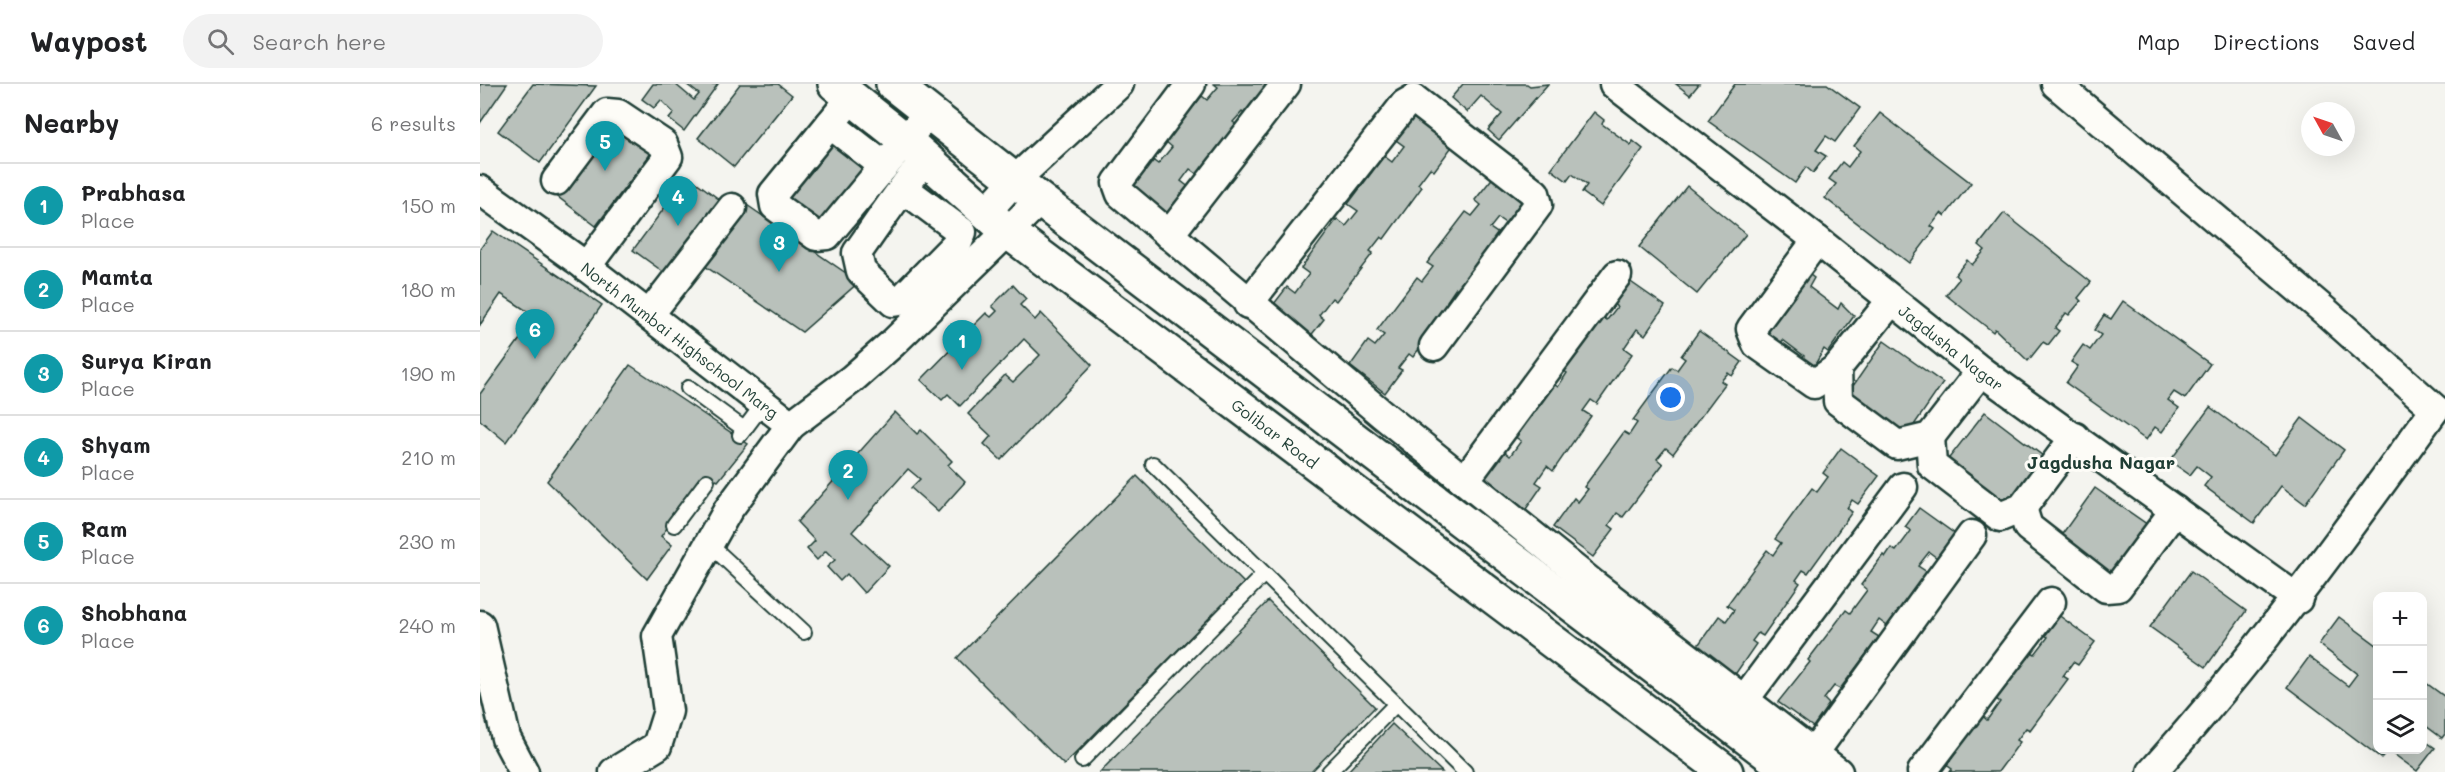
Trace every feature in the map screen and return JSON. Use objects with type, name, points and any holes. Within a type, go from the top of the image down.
[{"type":"street","name":"North Mumbai Highschool Marg","points":[[480,190],[586,267],[791,425],[852,379],[885,350],[1119,84]]},
{"type":"street","points":[[1191,84],[1117,183],[1120,195],[1248,304],[1465,480],[1744,700],[1802,766]]},
{"type":"street","points":[[1169,235],[1286,84]]},
{"type":"street","name":"Jagdusha Nagar","points":[[1614,84],[1817,240],[1981,371],[2298,599]]},
{"type":"street","points":[[2056,84],[2326,312],[2435,409],[2298,599],[2216,701],[2152,772]]},
{"type":"street","points":[[878,117],[899,86],[1027,190],[1802,766],[1839,772]]},
{"type":"street","points":[[843,90],[830,124],[773,194],[775,206],[816,236],[827,235],[884,166],[916,149]]},
{"type":"street","name":"Golibar Road","points":[[843,90],[916,149],[997,221],[1726,772]]},
{"type":"street","points":[[1248,304],[1404,104],[1414,99],[1535,193],[1538,205],[1434,346]]},
{"type":"street","points":[[903,188],[929,112]]},
{"type":"street","points":[[556,181],[607,113],[618,114],[663,144],[668,157],[586,267]]},
{"type":"street","points":[[830,124],[884,166]]},
{"type":"street","points":[[649,315],[732,208]]},
{"type":"street","points":[[1817,240],[1752,329],[1757,344],[1814,384],[1837,368],[1892,300]]},
{"type":"street","points":[[1465,480],[1617,275]]},
{"type":"street","points":[[1837,368],[1838,401],[1897,445],[1930,438],[1981,371]]},
{"type":"street","points":[[614,772],[657,746],[668,711],[657,636],[728,510],[791,425]]},
{"type":"street","points":[[1930,438],[1932,465],[2000,517],[2022,508],[2075,437]]},
{"type":"street","points":[[1744,700],[1903,487]]},
{"type":"street","points":[[2022,508],[2028,527],[2106,588],[2118,587],[2175,510]]},
{"type":"street","points":[[1802,766],[1972,535]]},
{"type":"street","points":[[1922,772],[2050,602]]},
{"type":"street","points":[[480,625],[489,705],[524,772]]},
{"type":"lane","points":[[688,388],[742,432],[764,403]]},
{"type":"lane","points":[[1153,465],[1465,772]]},
{"type":"lane","points":[[674,525],[707,481]]},
{"type":"lane","points":[[709,544],[804,632]]},
{"type":"lane","points":[[1082,760],[1264,574]]},
{"type":"lane","points":[[1329,772],[1396,704]]},
{"type":"building","points":[[480,84],[507,84],[480,123]]},
{"type":"building","points":[[533,84],[596,86],[540,163],[498,131]]},
{"type":"building","points":[[653,84],[675,84],[694,100],[699,94],[686,84],[718,84],[684,131],[669,119],[674,113],[661,100],[654,108],[642,99]]},
{"type":"building","points":[[740,84],[778,84],[792,95],[734,167],[698,138]]},
{"type":"building","points":[[1214,84],[1273,84],[1247,116],[1242,112],[1233,122],[1239,127],[1197,174],[1190,169],[1181,181],[1190,188],[1167,216],[1129,186],[1151,159],[1158,164],[1172,147],[1165,141],[1202,96],[1207,100],[1218,87]]},
{"type":"building","points":[[1463,84],[1527,84],[1530,86],[1548,84],[1499,140],[1488,130],[1502,114],[1481,96],[1467,112],[1451,98]]},
{"type":"building","points":[[1676,84],[1699,84],[1690,95]]},
{"type":"building","points":[[1735,84],[1827,84],[1860,108],[1835,142],[1826,136],[1816,150],[1826,156],[1813,173],[1806,167],[1795,183],[1708,121]]},
{"type":"building","points":[[1594,112],[1604,120],[1602,124],[1631,145],[1633,141],[1643,149],[1601,206],[1582,192],[1587,185],[1572,174],[1567,181],[1551,169]]},
{"type":"building","points":[[1880,113],[1971,183],[1945,216],[1941,213],[1931,226],[1935,229],[1909,263],[1825,198],[1836,184],[1829,179],[1842,162],[1848,167],[1860,151],[1854,146]]},
{"type":"building","points":[[1415,115],[1454,144],[1434,171],[1430,168],[1418,184],[1422,187],[1384,239],[1381,237],[1370,251],[1373,253],[1336,301],[1332,298],[1319,315],[1324,319],[1309,338],[1270,309],[1287,287],[1295,293],[1309,274],[1301,268],[1337,219],[1346,226],[1358,211],[1348,204],[1384,156],[1392,162],[1404,146],[1396,140]]},
{"type":"building","points":[[610,120],[655,148],[596,226],[554,194]]},
{"type":"building","points":[[835,137],[874,165],[822,230],[784,199]]},
{"type":"building","points":[[688,176],[724,203],[669,276],[633,250]]},
{"type":"building","points":[[1494,176],[1529,203],[1511,227],[1498,218],[1490,228],[1503,237],[1461,293],[1456,288],[1447,301],[1452,305],[1413,357],[1409,354],[1398,368],[1402,370],[1385,393],[1350,366],[1368,341],[1375,346],[1384,335],[1377,330],[1417,277],[1422,281],[1433,267],[1427,263],[1466,212],[1472,216],[1481,205],[1475,200]]},
{"type":"building","points":[[1687,186],[1746,234],[1697,294],[1639,247]]},
{"type":"building","points":[[744,203],[859,282],[802,332],[699,262]]},
{"type":"building","points":[[2004,213],[2091,282],[2078,298],[2081,301],[2069,315],[2066,313],[2055,328],[2059,331],[2048,345],[2043,342],[2028,361],[1995,329],[1993,332],[1946,295],[1959,279],[1955,275],[1967,260],[1972,265],[1985,250],[1979,245]]},
{"type":"building","points":[[493,231],[602,305],[506,442],[480,420],[480,394],[536,317],[501,294],[480,325],[480,249]]},
{"type":"building","points":[[1806,272],[1814,278],[1809,287],[1838,309],[1841,303],[1854,316],[1828,352],[1824,349],[1810,373],[1798,364],[1804,356],[1783,340],[1776,349],[1759,337]]},
{"type":"building","points":[[1625,278],[1665,306],[1645,335],[1637,329],[1624,348],[1632,354],[1597,404],[1591,400],[1583,411],[1591,416],[1553,471],[1547,466],[1536,482],[1542,486],[1524,512],[1482,483],[1504,451],[1510,456],[1521,441],[1514,436],[1552,383],[1558,387],[1567,373],[1561,369],[1599,315],[1607,320],[1617,307],[1609,301]]},
{"type":"building","points":[[1013,285],[1026,299],[1020,305],[1035,320],[1041,313],[1092,365],[1001,460],[984,444],[991,436],[968,414],[1005,375],[1013,382],[1040,355],[1024,339],[960,406],[948,394],[942,400],[921,380],[964,336],[968,341],[977,332],[972,327],[986,313],[991,317],[997,311],[992,306]]},
{"type":"building","points":[[2123,301],[2210,364],[2185,399],[2174,392],[2168,400],[2179,408],[2162,432],[2155,427],[2146,440],[2066,383],[2078,366],[2071,362],[2083,345],[2090,350],[2101,335],[2094,330],[2104,315],[2111,319]]},
{"type":"building","points":[[1699,331],[1742,362],[1732,376],[1728,373],[1721,381],[1725,384],[1673,454],[1666,448],[1657,459],[1663,464],[1623,517],[1617,513],[1609,525],[1614,529],[1593,557],[1553,527],[1574,498],[1578,502],[1588,489],[1584,487],[1624,432],[1629,435],[1637,423],[1633,420],[1672,367],[1677,370],[1685,359],[1681,356]]},
{"type":"building","points":[[1884,341],[1943,383],[1903,441],[1844,399]]},
{"type":"building","points":[[630,365],[748,444],[718,481],[706,475],[661,536],[672,545],[647,579],[547,481]]},
{"type":"building","points":[[2210,407],[2275,455],[2302,418],[2344,450],[2305,504],[2281,486],[2254,523],[2204,486],[2211,477],[2197,466],[2190,475],[2170,461]]},
{"type":"building","points":[[895,412],[917,434],[921,430],[952,461],[948,465],[965,482],[938,512],[911,488],[920,479],[908,469],[852,532],[889,566],[864,593],[847,574],[840,581],[827,567],[835,560],[826,551],[817,560],[807,549],[815,541],[797,522]]},
{"type":"building","points":[[1985,412],[2043,456],[2001,512],[1942,467]]},
{"type":"building","points":[[1841,448],[1879,476],[1858,504],[1852,500],[1847,508],[1852,512],[1808,573],[1803,570],[1796,580],[1800,583],[1763,636],[1758,633],[1752,641],[1756,644],[1734,676],[1696,648],[1719,616],[1726,621],[1734,610],[1727,605],[1767,550],[1773,555],[1781,543],[1775,539],[1812,488],[1817,492],[1828,477],[1823,473]]},
{"type":"building","points":[[1137,476],[1244,583],[1064,765],[957,658]]},
{"type":"building","points":[[2095,488],[2151,527],[2110,584],[2055,544]]},
{"type":"building","points":[[1919,508],[1955,534],[1937,558],[1929,552],[1918,566],[1927,572],[1887,626],[1879,620],[1871,632],[1879,637],[1840,689],[1834,686],[1824,699],[1829,704],[1813,727],[1778,702],[1810,662],[1808,660],[1846,610],[1850,613],[1867,590],[1861,585],[1883,555],[1885,557],[1891,548],[1896,551],[1911,531],[1905,527]]},
{"type":"building","points":[[2191,571],[2246,611],[2206,667],[2150,627]]},
{"type":"building","points":[[1268,601],[1375,707],[1311,772],[1100,772]]},
{"type":"building","points":[[2057,614],[2095,642],[2078,665],[2073,662],[2063,676],[2068,679],[2030,730],[2026,728],[2017,740],[2020,742],[1998,772],[1950,772],[1952,769],[1945,764],[1982,715],[1987,720],[2000,702],[1995,698],[2030,651],[2035,654],[2048,637],[2043,634]]},
{"type":"building","points":[[2339,617],[2373,642],[2373,752],[2287,687],[2309,657],[2348,686],[2357,674],[2319,644]]},
{"type":"building","points":[[2427,684],[2445,697],[2445,734],[2442,738],[2427,727]]},
{"type":"building","points":[[1392,724],[1442,772],[1347,772]]},
{"type":"building","points":[[2427,742],[2435,748],[2417,771],[2394,754],[2427,754]]},
{"type":"place","name":"Ram","points":[[605,171]]},
{"type":"place","name":"Shyam","points":[[678,226]]},
{"type":"place","name":"Surya Kiran","points":[[779,272]]},
{"type":"place","name":"Shobhana","points":[[535,359]]},
{"type":"place","name":"Prabhasa","points":[[962,370]]},
{"type":"place","name":"Mamta","points":[[848,500]]},
{"type":"district","name":"Jagdusha Nagar","points":[[2101,462]]}]
